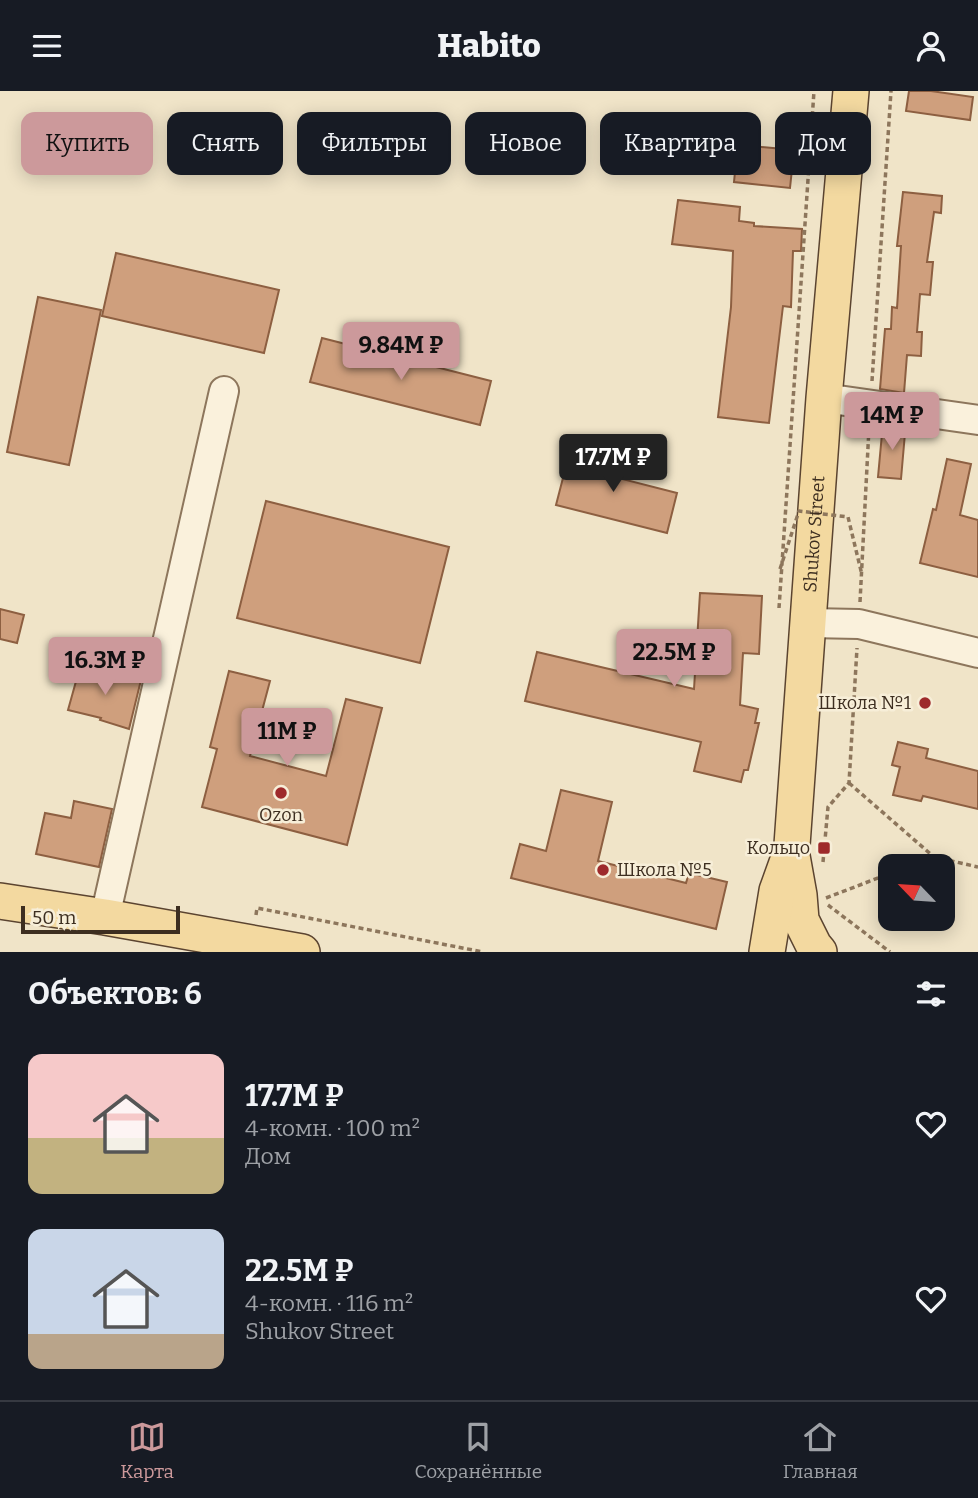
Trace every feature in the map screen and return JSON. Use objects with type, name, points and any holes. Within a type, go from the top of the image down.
[{"type":"main road","name":"Shukov Street","points":[[791,852],[824,398],[851,91]]},
{"type":"main road","points":[[766,949],[776,891],[791,852]]},
{"type":"main road","points":[[791,852],[801,920],[819,952]]},
{"type":"main road","points":[[0,901],[303,952]]},
{"type":"street","points":[[106,917],[224,391]]},
{"type":"street","points":[[824,398],[978,420]]},
{"type":"street","points":[[809,623],[859,624],[978,653]]},
{"type":"path","points":[[822,874],[828,807],[849,783],[891,91]]},
{"type":"path","points":[[780,569],[799,511],[848,517],[862,575]]},
{"type":"path","points":[[849,783],[931,854]]},
{"type":"path","points":[[956,862],[978,867]]},
{"type":"path","points":[[878,878],[821,900],[890,952]]},
{"type":"path","points":[[253,943],[257,908],[483,952]]},
{"type":"building","points":[[909,91],[973,97],[970,120],[906,111]]},
{"type":"building","points":[[761,147],[775,148],[775,175],[791,175],[790,188],[734,182],[735,175],[761,175]]},
{"type":"building","points":[[903,192],[942,196],[941,213],[934,212],[927,262],[933,262],[930,295],[920,294],[917,332],[922,332],[921,356],[907,355],[904,393],[880,389],[885,329],[891,329],[892,307],[897,308],[901,246],[897,246]]},
{"type":"building","points":[[678,200],[740,207],[739,221],[754,223],[754,226],[802,229],[801,251],[793,251],[791,307],[783,306],[769,423],[718,417],[731,307],[733,251],[672,244]]},
{"type":"building","points":[[116,253],[279,290],[264,353],[102,316]]},
{"type":"building","points":[[38,297],[101,310],[69,465],[7,452]]},
{"type":"building","points":[[322,338],[491,381],[480,425],[310,382]]},
{"type":"building","points":[[883,423],[901,426],[900,433],[905,433],[901,479],[878,477]]},
{"type":"building","points":[[571,447],[607,457],[605,468],[618,471],[622,479],[677,493],[667,533],[556,505]]},
{"type":"building","points":[[947,459],[971,464],[960,515],[978,520],[978,577],[920,563],[933,509],[936,510]]},
{"type":"building","points":[[266,501],[449,547],[420,663],[237,618]]},
{"type":"building","points":[[700,593],[762,596],[759,654],[743,653],[740,705],[758,709],[755,723],[759,723],[748,770],[744,770],[741,782],[694,771],[701,742],[525,701],[537,652],[694,689]]},
{"type":"building","points":[[0,609],[24,615],[17,643],[0,639]]},
{"type":"building","points":[[80,667],[141,680],[129,729],[100,720],[101,718],[68,710]]},
{"type":"building","points":[[229,671],[270,681],[250,756],[326,776],[346,699],[382,708],[347,845],[202,807],[217,749],[210,747]]},
{"type":"building","points":[[898,742],[928,749],[926,758],[978,771],[978,809],[923,796],[921,801],[893,795],[900,767],[892,765]]},
{"type":"building","points":[[561,790],[612,802],[598,861],[686,883],[689,873],[727,882],[716,929],[511,878],[520,844],[546,851]]},
{"type":"building","points":[[74,801],[112,809],[99,867],[36,854],[45,813],[71,818]]},
{"type":"place","name":"Школа №1","points":[[925,703]]},
{"type":"place","name":"Ozon","points":[[281,793]]},
{"type":"place","name":"Кольцо","points":[[824,848]]},
{"type":"place","name":"Школа №5","points":[[603,870]]}]
